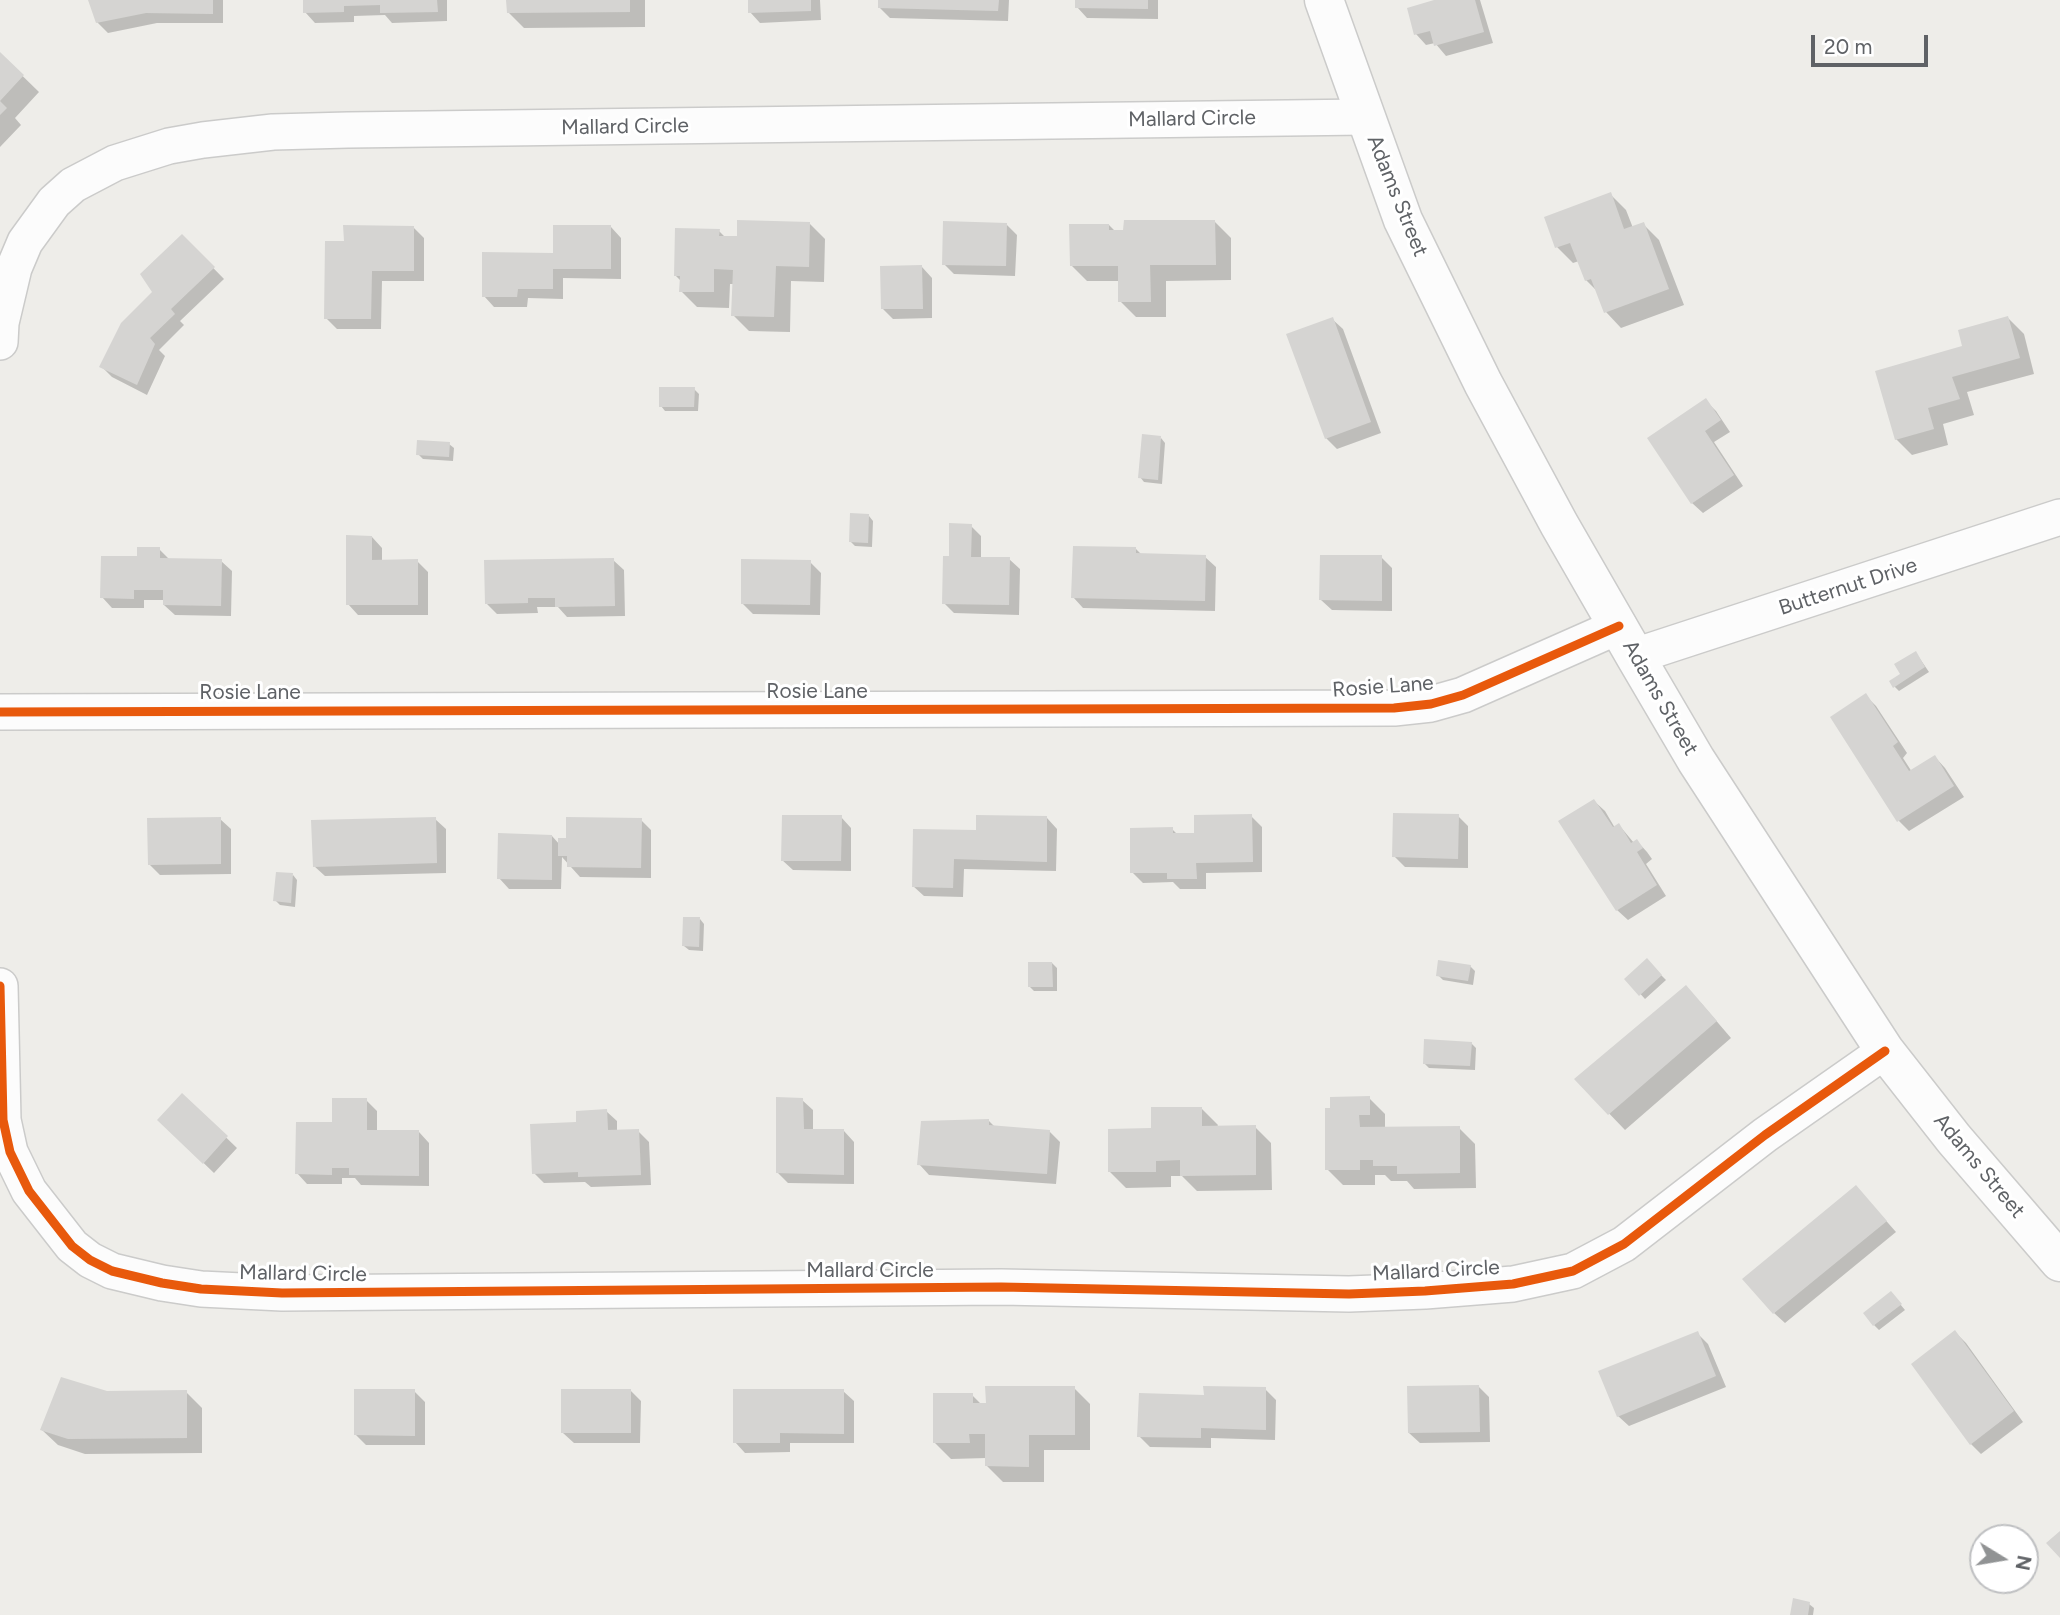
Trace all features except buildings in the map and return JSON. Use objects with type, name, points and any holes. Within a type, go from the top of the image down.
[{"type":"street","name":"Adams Street","points":[[1324,0],[1403,220],[1483,383],[1559,524],[1703,772],[1885,1051],[1954,1139],[2060,1262]]},
{"type":"street","name":"Mallard Circle","points":[[0,342],[1,323],[14,268],[25,242],[54,202],[73,185],[115,163],[169,146],[202,140],[273,132],[348,130],[1365,117]]},
{"type":"street","name":"Butternut Drive","points":[[1627,641],[2060,517]]},
{"type":"street","name":"Rosie Lane","points":[[0,712],[1394,708],[1431,704],[1463,695],[1627,641]]},
{"type":"street","name":"Mallard Circle","points":[[0,986],[3,1120],[10,1152],[29,1191],[72,1246],[90,1260],[112,1271],[162,1283],[201,1289],[282,1293],[1000,1287],[1349,1294],[1513,1284],[1573,1271],[1624,1244],[1726,1164],[1885,1051]]},
{"type":"cycle path","points":[[0,712],[1394,708],[1431,704],[1463,695],[1619,626]]},
{"type":"cycle path","points":[[0,986],[3,1120],[10,1152],[29,1191],[72,1246],[90,1260],[112,1271],[162,1283],[201,1289],[282,1293],[1001,1287],[1349,1294],[1513,1284],[1573,1271],[1624,1244],[1765,1135],[1885,1051]]}]
